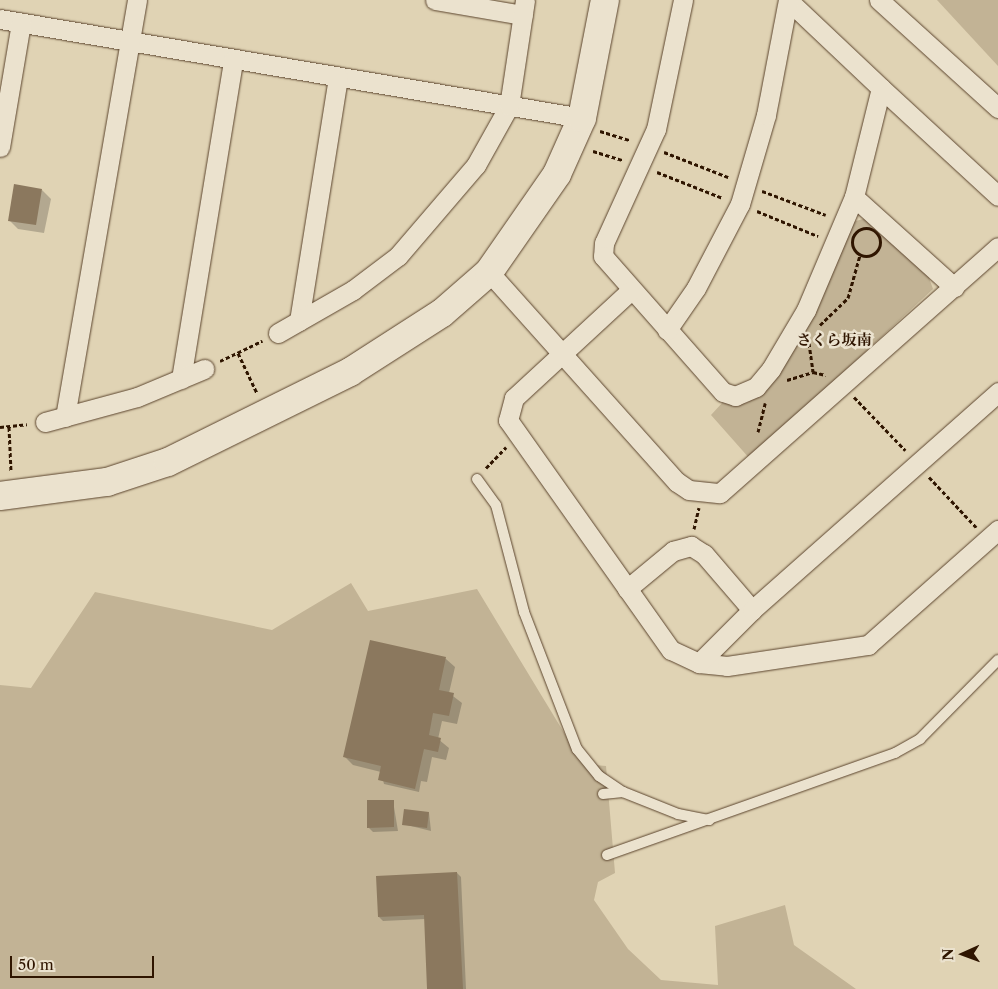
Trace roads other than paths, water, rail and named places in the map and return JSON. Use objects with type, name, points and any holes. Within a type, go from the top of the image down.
[{"type":"street","points":[[65,417],[137,0]]},
{"type":"street","points":[[278,333],[398,256],[476,165],[509,106],[524,8],[435,0]]},
{"type":"street","points":[[6,486],[107,482],[168,462],[401,343],[489,272],[552,182],[582,118],[605,0]]},
{"type":"street","points":[[683,0],[656,129],[604,244],[603,256],[630,291],[723,392],[735,396],[761,395],[806,310],[854,197],[881,88]]},
{"type":"street","points":[[667,330],[696,288],[740,204],[766,115],[788,0]]},
{"type":"street","points":[[788,0],[998,196]]},
{"type":"street","points":[[879,0],[998,108]]},
{"type":"street","points":[[0,19],[582,118]]},
{"type":"street","points":[[0,148],[21,23]]},
{"type":"street","points":[[181,379],[233,60]]},
{"type":"street","points":[[299,321],[338,77]]},
{"type":"street","points":[[854,197],[954,287]]},
{"type":"street","points":[[489,272],[676,482],[702,493],[729,489],[998,246]]},
{"type":"street","points":[[630,291],[562,354],[508,409],[508,420],[516,436],[671,650],[699,663],[727,666],[868,645],[998,530]]},
{"type":"street","points":[[45,422],[181,379],[204,369]]},
{"type":"street","points":[[699,663],[752,610],[998,392]]},
{"type":"street","points":[[628,590],[672,551],[691,546],[704,554],[752,610]]},
{"type":"lane","points":[[477,479],[496,505],[524,612],[577,749],[599,776],[623,792],[678,814],[712,820]]},
{"type":"lane","points":[[607,855],[712,820],[895,753],[920,739],[998,660]]},
{"type":"lane","points":[[603,794],[623,792]]},
{"type":"district","name":"さくら坂南","points":[[834,340]]}]
